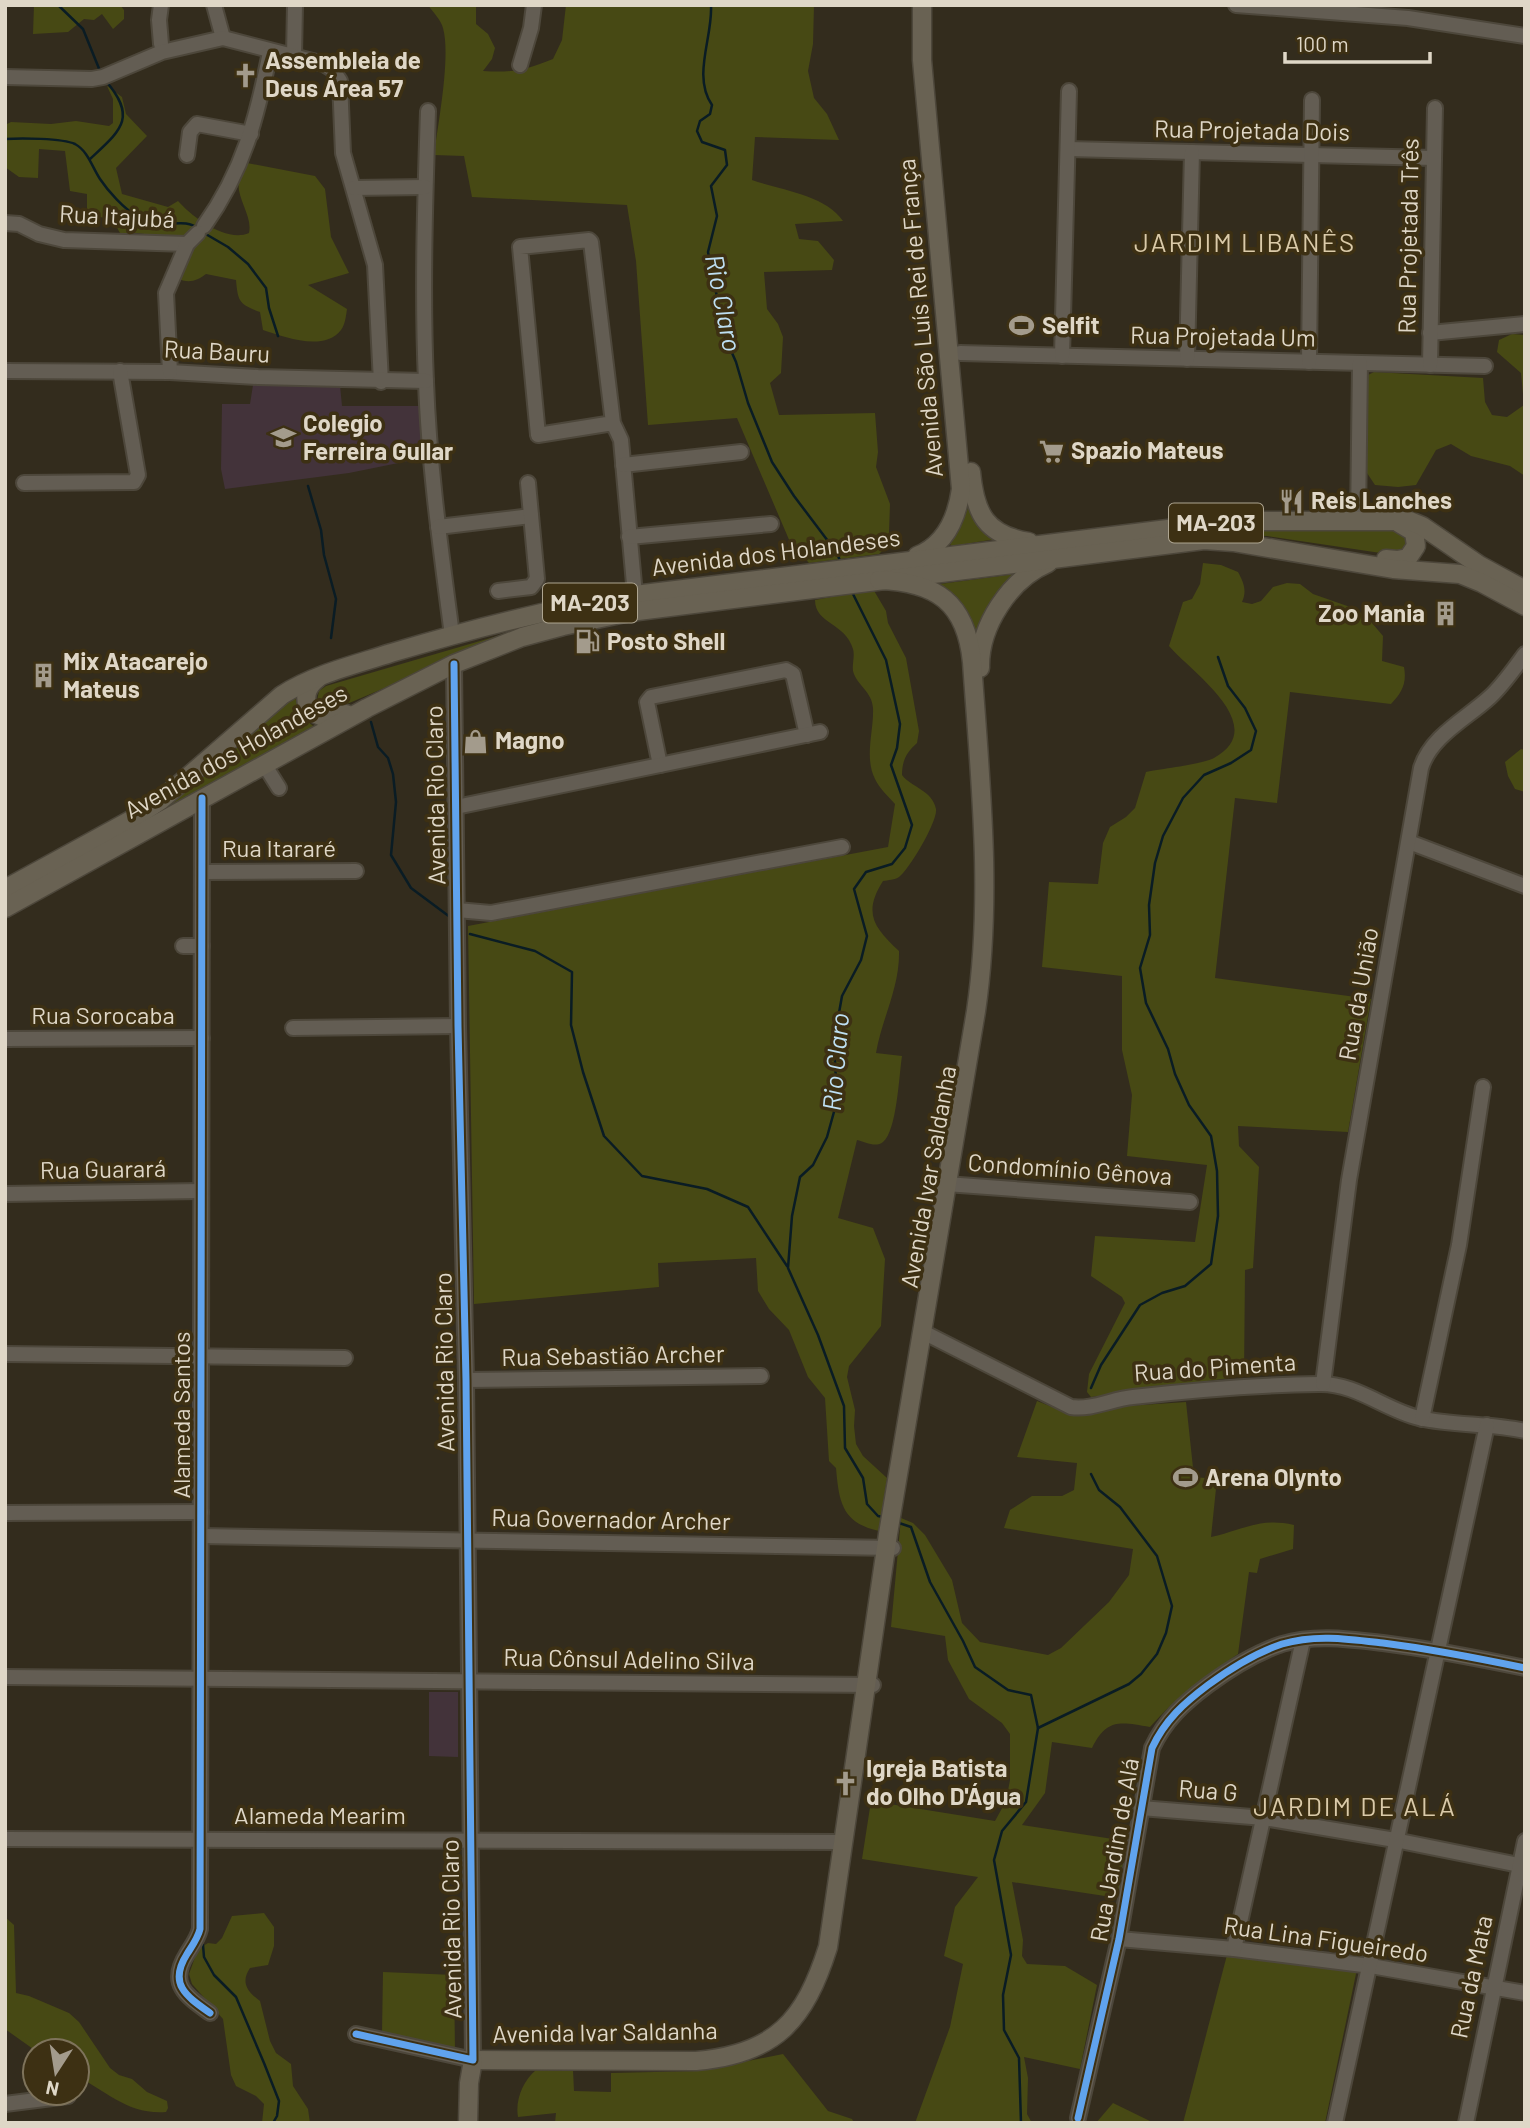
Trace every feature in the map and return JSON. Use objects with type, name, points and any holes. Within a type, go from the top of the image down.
[{"type":"main road","name":"Avenida São Luís Rei de França","points":[[872,573],[913,558],[936,545],[955,516],[961,489],[922,60],[922,5]]},
{"type":"main road","name":"Avenida São Luís Rei de França","points":[[933,5],[933,59],[973,494],[978,511],[989,525],[1003,535],[1052,544]]},
{"type":"main road","name":"Avenida dos Holandeses","points":[[5,908],[367,708],[454,664],[522,637],[601,617],[1052,544],[1224,523],[1382,520],[1419,524],[1479,565],[1525,590]]},
{"type":"main road","points":[[1233,542],[1397,560],[1408,558],[1416,546],[1413,532],[1403,524],[1382,520]]},
{"type":"main road","name":"Avenida dos Holandeses","points":[[5,889],[131,820],[161,800],[282,695],[302,684],[452,635],[549,610],[635,595],[1068,556],[1194,541],[1233,542],[1384,568],[1460,574],[1490,586],[1525,606]]},
{"type":"main road","name":"Avenida Ivar Saldanha","points":[[472,2060],[696,2061],[732,2055],[772,2037],[800,2012],[818,1978],[828,1947],[844,1842],[851,1822],[890,1541],[924,1332],[985,992],[990,948],[991,840],[980,655],[995,615],[1015,584],[1041,566],[1068,556]]},
{"type":"main road","name":"Avenida Ivar Saldanha","points":[[872,573],[915,584],[942,595],[959,615],[971,653],[984,840],[982,970],[950,1184]]},
{"type":"main road","points":[[321,676],[310,685],[306,696],[307,705],[313,713],[329,719],[367,708]]},
{"type":"main road","name":"Avenida Rio Claro","points":[[468,2123],[468,2082],[472,2060]]},
{"type":"main road","name":"Avenida Rio Claro","points":[[472,2060],[475,2123]]},
{"type":"street","points":[[160,5],[161,44]]},
{"type":"street","points":[[214,5],[223,38]]},
{"type":"street","points":[[294,56],[295,5]]},
{"type":"street","points":[[520,65],[531,28],[534,5]]},
{"type":"street","points":[[1236,5],[1409,12],[1525,36]]},
{"type":"street","points":[[5,77],[92,79],[162,52],[223,38],[324,64],[337,75],[340,82],[344,153],[376,274],[381,382]]},
{"type":"street","points":[[170,372],[166,293],[187,244],[201,229],[231,184],[251,134],[270,51]]},
{"type":"street","points":[[1062,356],[1069,91]]},
{"type":"street","points":[[1309,362],[1312,100]]},
{"type":"street","name":"Rua Projetada Três","points":[[1430,365],[1435,108]]},
{"type":"street","points":[[428,111],[425,187],[426,382],[438,527],[452,635]]},
{"type":"street","points":[[187,155],[190,132],[197,124],[251,134]]},
{"type":"street","name":"Rua Projetada Dois","points":[[1068,149],[1434,158]]},
{"type":"street","points":[[1187,359],[1192,152]]},
{"type":"street","points":[[354,188],[425,187]]},
{"type":"street","name":"Rua Itajubá","points":[[5,223],[19,224],[39,234],[64,240],[187,244]]},
{"type":"street","points":[[612,423],[538,435],[520,247],[590,241],[612,423],[619,432],[635,595]]},
{"type":"street","points":[[1430,332],[1525,324]]},
{"type":"street","name":"Rua Projetada Um","points":[[960,353],[1485,366]]},
{"type":"street","points":[[1359,520],[1360,363]]},
{"type":"street","name":"Rua Bauru","points":[[5,371],[170,372],[426,382]]},
{"type":"street","points":[[24,484],[136,480],[138,475],[120,371]]},
{"type":"street","points":[[623,465],[741,452]]},
{"type":"street","points":[[498,591],[531,587],[537,579],[528,483]]},
{"type":"street","points":[[438,527],[531,516]]},
{"type":"street","points":[[629,537],[771,524]]},
{"type":"street","name":"Rua da União","points":[[1323,1384],[1349,1180],[1421,768],[1425,758],[1442,737],[1497,690],[1525,654]]},
{"type":"street","name":"Avenida Rio Claro","points":[[454,664],[466,1381],[472,2060]]},
{"type":"street","points":[[456,807],[478,802],[660,765],[814,733],[793,674],[786,670],[651,697],[647,702],[660,765]]},
{"type":"street","points":[[264,764],[279,788]]},
{"type":"street","name":"Alameda Santos","points":[[202,798],[200,1929],[179,1970],[179,1982],[189,1998],[209,2013]]},
{"type":"street","points":[[1409,842],[1525,886]]},
{"type":"street","points":[[457,910],[491,913],[842,847]]},
{"type":"street","name":"Rua Itararé","points":[[202,872],[356,871]]},
{"type":"street","points":[[183,946],[202,946]]},
{"type":"street","points":[[293,1028],[458,1026]]},
{"type":"street","name":"Rua Sorocaba","points":[[5,1039],[202,1038]]},
{"type":"street","points":[[1422,1419],[1459,1245],[1483,1087]]},
{"type":"street","name":"Condomínio Gênova","points":[[950,1184],[1190,1202]]},
{"type":"street","name":"Rua Guarará","points":[[5,1194],[201,1191]]},
{"type":"street","name":"Rua do Pimenta","points":[[924,1332],[1060,1403],[1081,1408],[1121,1398],[1246,1387],[1323,1384],[1353,1390],[1422,1419],[1525,1431]]},
{"type":"street","points":[[5,1354],[345,1358]]},
{"type":"street","name":"Rua Sebastião Archer","points":[[466,1381],[761,1376]]},
{"type":"street","points":[[1335,2123],[1487,1425]]},
{"type":"street","points":[[5,1513],[201,1512]]},
{"type":"street","name":"Rua Governador Archer","points":[[201,1536],[890,1541]]},
{"type":"street","name":"Rua Jardim de Alá","points":[[1078,2118],[1119,1939],[1153,1748],[1166,1722],[1179,1708],[1240,1663],[1283,1644],[1303,1640],[1348,1639],[1439,1650],[1525,1668]]},
{"type":"street","points":[[1234,1949],[1303,1640]]},
{"type":"street","name":"Rua Cônsul Adelino Silva","points":[[5,1677],[869,1685]]},
{"type":"street","name":"Rua G","points":[[1141,1808],[1264,1818],[1395,1840],[1519,1865]]},
{"type":"street","name":"Alameda Mearim","points":[[5,1839],[844,1842]]},
{"type":"street","name":"Rua da Mata","points":[[1466,2123],[1492,1988],[1525,1841]]},
{"type":"street","name":"Rua Lina Figueiredo","points":[[1119,1939],[1234,1949],[1371,1966],[1525,1993]]},
{"type":"street","points":[[356,2034],[472,2060]]},
{"type":"shaded area","points":[[34,5],[120,5],[124,10],[124,19],[113,29],[102,14],[94,20],[84,19],[68,32],[33,34]]},
{"type":"shaded area","points":[[428,5],[476,5],[476,24],[488,34],[495,48],[492,59],[483,71],[502,72],[527,68],[553,59],[562,40],[566,5],[814,5],[813,44],[808,71],[814,98],[827,114],[839,140],[755,137],[752,180],[814,199],[826,205],[843,221],[795,224],[799,239],[818,241],[834,260],[832,270],[764,272],[767,309],[778,324],[783,337],[781,373],[770,383],[779,415],[875,413],[878,452],[876,467],[890,504],[886,547],[879,554],[809,563],[790,542],[737,418],[648,425],[636,261],[627,205],[472,197],[464,156],[434,155],[446,55],[442,25]]},
{"type":"shaded area","points":[[107,86],[122,97],[126,114],[147,136],[116,168],[122,194],[168,207],[178,201],[210,227],[240,235],[249,233],[250,226],[238,185],[247,163],[315,176],[325,189],[331,237],[349,273],[308,285],[347,309],[341,330],[334,337],[314,342],[292,339],[263,330],[260,312],[241,301],[236,280],[206,274],[192,281],[177,278],[182,239],[120,233],[112,219],[87,215],[87,194],[70,191],[65,151],[39,149],[38,178],[19,177],[5,167],[5,125],[11,122],[51,124],[76,121],[109,126],[113,123],[113,99]]},
{"type":"shaded area","points":[[1512,334],[1525,335],[1525,476],[1510,466],[1471,456],[1451,444],[1436,450],[1416,485],[1375,485],[1365,470],[1366,376],[1374,372],[1483,378],[1485,402],[1492,415],[1507,417],[1524,405],[1521,373],[1497,352],[1499,340]]},
{"type":"shaded area","name":"Colegio Ferreira Gullar","points":[[253,385],[340,385],[342,406],[424,406],[428,457],[349,473],[225,489],[221,469],[222,404],[250,404]]},
{"type":"shaded area","points":[[970,502],[996,539],[952,546],[950,544],[962,524]]},
{"type":"shaded area","points":[[1308,529],[1395,530],[1405,535],[1408,544],[1405,550],[1394,555],[1267,536],[1215,535]]},
{"type":"shaded area","points":[[1203,563],[1221,565],[1238,572],[1244,587],[1242,602],[1252,604],[1261,601],[1273,587],[1287,583],[1300,584],[1313,594],[1353,608],[1367,617],[1383,636],[1382,661],[1404,667],[1403,687],[1391,704],[1290,692],[1277,803],[1235,798],[1215,978],[1371,999],[1348,1132],[1238,1126],[1239,1146],[1259,1167],[1253,1268],[1245,1270],[1244,1376],[1091,1397],[1087,1392],[1089,1374],[1125,1303],[1122,1297],[1091,1276],[1095,1236],[1195,1242],[1207,1165],[1127,1156],[1132,1095],[1122,1050],[1122,976],[1042,967],[1049,882],[1098,884],[1103,843],[1110,827],[1135,808],[1146,772],[1209,760],[1230,745],[1235,731],[1231,715],[1222,700],[1169,646],[1183,602],[1192,599],[1200,584]]},
{"type":"shaded area","points":[[1015,574],[979,642],[939,586],[940,584]]},
{"type":"shaded area","points":[[873,589],[886,611],[888,623],[906,658],[919,731],[917,743],[904,761],[902,775],[930,797],[936,809],[928,834],[904,873],[897,878],[883,881],[873,903],[874,920],[883,935],[899,951],[897,977],[876,1053],[902,1056],[894,1115],[888,1136],[880,1144],[874,1145],[857,1140],[838,1218],[873,1228],[885,1259],[881,1326],[849,1366],[847,1377],[855,1410],[856,1444],[863,1456],[887,1478],[879,1531],[857,1523],[850,1517],[841,1501],[836,1468],[829,1461],[825,1398],[808,1377],[789,1330],[769,1309],[758,1291],[756,1258],[658,1263],[659,1287],[474,1304],[468,926],[888,847],[895,804],[879,786],[872,771],[872,702],[853,671],[854,652],[849,640],[820,614],[815,600]]},
{"type":"shaded area","points":[[531,626],[335,709],[322,708],[317,701],[319,691],[326,686]]},
{"type":"shaded area","points":[[292,697],[297,700],[304,719],[316,728],[158,815],[158,811]]},
{"type":"shaded area","points":[[1521,749],[1525,750],[1525,792],[1515,789],[1505,762]]},
{"type":"shaded area","points":[[1037,1401],[1082,1416],[1127,1406],[1186,1402],[1194,1477],[1217,1479],[1211,1537],[1261,1523],[1282,1523],[1294,1525],[1293,1549],[1260,1559],[1257,1573],[1249,1572],[1238,1654],[1181,1697],[1150,1727],[1115,1724],[1103,1731],[1092,1748],[1052,1742],[1045,1793],[1022,1825],[1126,1841],[1118,1898],[1012,1882],[1023,1940],[1022,1956],[1027,1964],[1065,1966],[1097,1985],[1080,2069],[1024,2057],[1028,2078],[1027,2114],[1032,2123],[915,2123],[950,2027],[963,1964],[944,1956],[955,1907],[978,1877],[862,1859],[871,1801],[995,1821],[1006,1801],[1010,1780],[1010,1734],[1002,1723],[969,1699],[948,1660],[945,1636],[891,1627],[901,1518],[913,1523],[925,1535],[952,1580],[962,1623],[980,1642],[1048,1655],[1061,1648],[1109,1602],[1129,1575],[1133,1549],[1004,1528],[1010,1510],[1032,1496],[1062,1496],[1074,1490],[1077,1463],[1017,1457]]},
{"type":"shaded area","points":[[429,1692],[458,1692],[458,1757],[429,1756]]},
{"type":"shaded area","points":[[264,1913],[274,1927],[274,1946],[268,1965],[250,1968],[246,1983],[249,1991],[260,2001],[270,2041],[276,2053],[291,2064],[293,2086],[308,2109],[310,2123],[262,2123],[264,2104],[256,2096],[236,2086],[231,2075],[223,2019],[192,1984],[189,1974],[198,1949],[208,1943],[216,1944],[222,1938],[232,1916]]},
{"type":"shaded area","points":[[5,1917],[14,1925],[16,1993],[69,2013],[89,2037],[21,2037],[21,2040],[5,2029]]},
{"type":"shaded area","points":[[1227,1955],[1357,1969],[1325,2123],[1183,2123]]},
{"type":"shaded area","points":[[383,1972],[454,1975],[455,2052],[382,2033]]},
{"type":"shaded area","points":[[91,2040],[110,2068],[119,2075],[132,2079],[147,2092],[167,2101],[168,2108],[166,2112],[153,2112],[119,2101],[91,2084]]},
{"type":"shaded area","points":[[783,2054],[828,2111],[852,2119],[854,2123],[555,2123],[556,2113],[518,2117],[521,2091],[536,2070],[573,2070],[574,2091],[611,2092],[611,2073],[698,2071]]},
{"type":"shaded area","points":[[1113,2103],[1154,2123],[1096,2123]]},
{"type":"waterway","points":[[58,5],[83,29],[100,71]]},
{"type":"waterway","name":"Rio Claro","points":[[711,5],[703,69],[706,94],[712,105],[710,114],[700,121],[697,131],[702,142],[725,150],[727,165],[711,186],[717,216],[708,252],[725,337],[772,462],[840,561]]},
{"type":"waterway","points":[[90,159],[110,140],[122,123],[121,104],[105,80]]},
{"type":"waterway","points":[[5,139],[51,140],[75,144],[87,155],[107,189],[132,213],[154,223],[186,223],[199,229]]},
{"type":"waterway","points":[[204,233],[228,247],[248,264],[266,288],[278,336]]},
{"type":"waterway","points":[[308,486],[336,599],[331,638]]},
{"type":"waterway","name":"Rio Claro","points":[[852,592],[886,660],[900,724],[897,748],[891,765],[912,825],[905,848],[892,864],[866,872],[854,889],[867,936],[861,960],[842,996],[834,1041],[837,1101],[827,1137],[813,1165],[800,1177],[792,1216],[788,1268],[818,1335],[844,1406],[845,1448],[863,1478],[867,1504],[878,1516],[883,1517]]},
{"type":"waterway","points":[[1091,1388],[1101,1365],[1140,1305],[1162,1293],[1185,1286],[1211,1264],[1218,1216],[1217,1171],[1211,1136],[1189,1105],[1175,1074],[1168,1049],[1146,1003],[1140,968],[1150,935],[1149,905],[1155,863],[1163,836],[1183,798],[1204,775],[1251,750],[1256,731],[1245,708],[1228,686],[1218,657]]},
{"type":"waterway","points":[[371,722],[378,747],[388,758],[393,774],[396,802],[391,855],[411,888],[450,917]]},
{"type":"waterway","points":[[470,934],[535,951],[572,972],[571,1025],[604,1136],[642,1176],[707,1189],[748,1207],[787,1266]]},
{"type":"waterway","name":"Rio Claro","points":[[1038,1728],[1129,1684],[1141,1674],[1157,1654],[1166,1633],[1172,1606],[1157,1556],[1120,1507],[1099,1490],[1091,1474]]},
{"type":"waterway","name":"Rio Claro","points":[[896,1522],[911,1527],[930,1582],[975,1667],[1008,1690],[1031,1695],[1038,1728],[1026,1802],[1002,1831],[994,1860],[1011,1955],[1003,1995],[1004,2030],[1019,2058],[1021,2123]]},
{"type":"waterway","points":[[203,1945],[204,1957],[214,1975],[236,1997],[279,2101],[273,2123]]},
{"type":"cycle path","points":[[356,2034],[473,2060],[466,1380],[454,664]]},
{"type":"cycle path","points":[[202,798],[200,1929],[179,1973],[182,1988],[187,1995],[210,2013]]},
{"type":"cycle path","points":[[1078,2118],[1119,1939],[1152,1748],[1176,1713],[1208,1685],[1244,1662],[1282,1644],[1307,1639],[1332,1638],[1383,1643],[1525,1668]]},
{"type":"place","name":"Assembleia de Deus Área 57","points":[[245,75]]},
{"type":"place","name":"Selfit","points":[[1022,326]]},
{"type":"place","name":"Colegio Ferreira Gullar","points":[[283,438]]},
{"type":"place","name":"Spazio Mateus","points":[[1051,451]]},
{"type":"place","name":"Reis Lanches","points":[[1291,501]]},
{"type":"place","name":"Zoo Mania","points":[[1445,614]]},
{"type":"place","name":"Posto Shell","points":[[587,642]]},
{"type":"place","name":"Mix Atacarejo Mateus","points":[[43,676]]},
{"type":"place","name":"Magno","points":[[475,741]]},
{"type":"place","name":"Arena Olynto","points":[[1185,1478]]},
{"type":"place","name":"Igreja Batista do Olho D'Água","points":[[846,1783]]},
{"type":"district","name":"JARDIM LIBANÊS","points":[[1245,243]]},
{"type":"district","name":"JARDIM DE ALÁ","points":[[1355,1807]]}]
